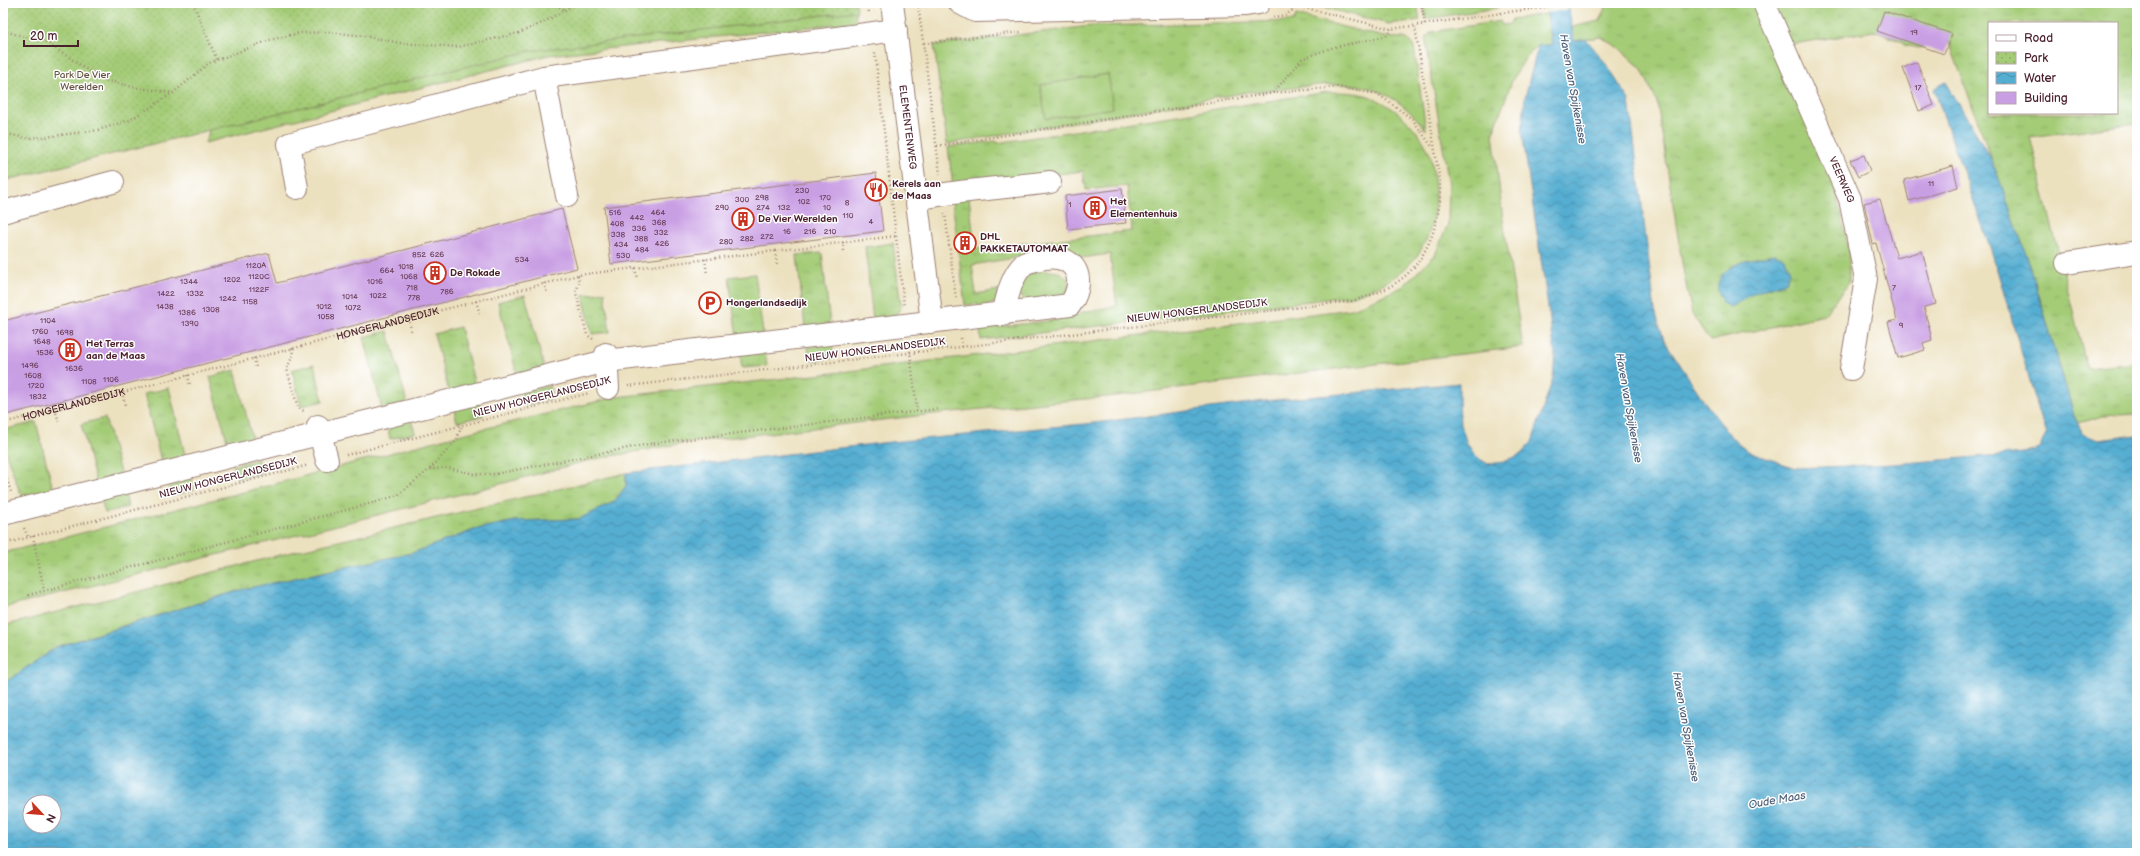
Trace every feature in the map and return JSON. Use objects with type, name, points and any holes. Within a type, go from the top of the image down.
[{"type":"street","name":"ELEMENTENWEG","points":[[892,3],[932,322]]},
{"type":"street","points":[[960,3],[974,11],[1246,5],[1259,3]]},
{"type":"street","name":"VEERWEG","points":[[1764,3],[1851,206],[1866,279],[1851,369]]},
{"type":"street","points":[[297,188],[288,144],[544,77],[896,30]]},
{"type":"street","points":[[544,77],[567,196]]},
{"type":"street","points":[[3,212],[113,182]]},
{"type":"street","points":[[916,199],[942,194],[1050,182]]},
{"type":"street","points":[[2067,263],[2137,252]]},
{"type":"street","points":[[3,514],[316,425],[604,352],[906,326],[1003,315]]},
{"type":"street","points":[[604,352],[608,388]]},
{"type":"street","points":[[316,425],[327,460]]},
{"type":"path","points":[[193,3],[217,60]]},
{"type":"path","points":[[552,3],[565,10]]},
{"type":"path","points":[[3,133],[25,138],[45,137],[98,130],[130,120],[173,93],[209,63],[270,40],[299,32],[328,32],[365,36],[400,43],[458,47],[519,33],[544,22],[577,3]]},
{"type":"path","points":[[868,3],[906,326],[918,412]]},
{"type":"path","points":[[1293,3],[1298,6],[1391,29],[1415,27],[1572,3]]},
{"type":"path","points":[[1420,3],[1424,25]]},
{"type":"path","name":"NIEUW HONGERLANDSEDIJK","points":[[3,544],[608,388],[910,354],[1352,301],[1377,293],[1401,280],[1426,250],[1432,235],[1441,199],[1415,27]]},
{"type":"path","points":[[1273,93],[1302,59],[1331,48],[1386,36],[1391,29]]},
{"type":"path","points":[[3,31],[46,42],[101,79],[133,87],[173,93]]},
{"type":"path","points":[[937,146],[1273,93],[1337,87],[1378,94],[1412,119],[1434,148]]},
{"type":"path","name":"HONGERLANDSEDIJK","points":[[3,423],[578,275],[896,236]]},
{"type":"path","points":[[843,242],[844,252]]},
{"type":"path","points":[[775,251],[777,265]]},
{"type":"path","points":[[705,259],[707,274]]},
{"type":"path","points":[[635,268],[637,278]]},
{"type":"path","points":[[578,275],[579,282],[576,293],[587,335],[604,352]]},
{"type":"path","points":[[544,283],[547,293]]},
{"type":"path","points":[[476,301],[480,314]]},
{"type":"path","points":[[409,318],[412,331]]},
{"type":"path","points":[[342,336],[344,344]]},
{"type":"path","points":[[292,348],[294,355],[287,369],[298,408],[316,425]]},
{"type":"path","points":[[254,358],[256,367]]},
{"type":"path","points":[[188,375],[190,386]]},
{"type":"path","points":[[122,392],[125,405]]},
{"type":"path","points":[[430,469],[448,468],[474,474],[495,474],[649,444],[937,409]]},
{"type":"path","points":[[55,410],[59,422]]},
{"type":"path","points":[[28,594],[398,495],[430,469],[455,442],[462,426]]},
{"type":"path","points":[[33,536],[44,590]]},
{"type":"green space","name":"Park De Vier Werelden","points":[[3,3],[856,3],[857,11],[530,51],[3,181]]},
{"type":"green space","points":[[855,3],[856,22],[549,55],[205,143],[218,104],[214,89]]},
{"type":"green space","points":[[1305,3],[1417,3],[1420,20],[1389,24]]},
{"type":"green space","points":[[1423,3],[1501,3],[1497,8],[1426,19]]},
{"type":"green space","points":[[1757,3],[1837,191],[1849,252],[1849,283],[1824,315],[1710,341],[1692,314],[1683,269],[1657,102],[1641,68],[1618,47],[1601,37],[1574,41],[1572,27],[1599,21],[1607,4]]},
{"type":"green space","points":[[1769,3],[2137,3],[2137,123],[2030,137],[2087,368],[2137,363],[2137,414],[2103,416],[2078,423],[2075,418],[2030,265],[1947,36],[1920,48],[1904,45],[1900,41],[1874,31],[1787,45]]},
{"type":"green space","points":[[1547,14],[1552,45],[1538,46],[1527,55],[1512,81],[1493,133],[1503,220],[1523,347],[1116,396],[942,413],[683,443],[590,460],[478,490],[3,608],[3,553],[267,486],[454,436],[616,397],[833,373],[1352,309],[1402,287],[1435,255],[1448,224],[1449,185],[1426,42],[1427,36],[1432,32],[1500,21],[1502,25],[1510,24],[1512,19]]},
{"type":"green space","points":[[1296,15],[1384,37],[1407,39],[1414,47],[1426,130],[1406,109],[1386,95],[1366,87],[1345,84],[1249,92],[947,144],[934,45],[1091,26],[1294,21]]},
{"type":"green space","points":[[1108,74],[1113,108],[1046,119],[1040,85]]},
{"type":"green space","points":[[1326,92],[1346,92],[1365,95],[1385,104],[1411,125],[1430,154],[1435,193],[1434,215],[1422,247],[1416,257],[1402,271],[1379,286],[1352,296],[981,340],[980,329],[1065,319],[1083,312],[1117,306],[1110,254],[1081,258],[1072,251],[1063,250],[972,265],[976,294],[999,290],[995,303],[979,308],[978,304],[965,305],[952,199],[969,197],[975,249],[1132,231],[1127,186],[1086,190],[1083,171],[953,187],[948,147],[996,141],[997,143]]},
{"type":"green space","points":[[893,243],[901,307],[893,316],[886,319],[873,320],[865,247]]},
{"type":"green space","points":[[822,253],[830,325],[805,328],[797,255]]},
{"type":"green space","points":[[1041,271],[1058,272],[1068,279],[1070,284],[1064,298],[1024,301],[1020,294],[1019,286],[1030,273]]},
{"type":"green space","points":[[755,274],[763,333],[737,337],[729,277]]},
{"type":"green space","points":[[605,292],[610,332],[592,334],[583,295]]},
{"type":"green space","points":[[525,295],[544,367],[517,374],[498,302]]},
{"type":"green space","points":[[460,327],[475,385],[449,392],[434,334]]},
{"type":"green space","points":[[388,331],[407,403],[382,409],[364,337]]},
{"type":"green space","points":[[832,344],[834,358],[810,361],[808,347]]},
{"type":"green space","points":[[765,352],[767,366],[742,368],[740,354]]},
{"type":"green space","points":[[314,364],[323,401],[301,406],[292,370]]},
{"type":"green space","points":[[235,370],[253,442],[229,448],[210,377]]},
{"type":"green space","points":[[549,386],[552,398],[525,405],[521,392]]},
{"type":"green space","points":[[169,388],[186,459],[162,465],[144,394]]},
{"type":"green space","points":[[479,403],[483,416],[457,422],[454,409]]},
{"type":"green space","points":[[105,418],[121,476],[96,483],[81,424]]},
{"type":"green space","points":[[411,419],[415,433],[390,439],[387,425]]},
{"type":"green space","points":[[36,422],[54,493],[30,498],[26,497],[19,490],[3,445],[3,430]]},
{"type":"green space","points":[[258,459],[261,473],[237,479],[233,466]]},
{"type":"green space","points":[[626,473],[626,486],[614,502],[579,519],[515,521],[477,529],[412,553],[244,589],[56,647],[3,684],[3,626],[284,554]]},
{"type":"green space","points":[[191,476],[194,490],[171,496],[168,483]]},
{"type":"green space","points":[[125,493],[128,507],[105,513],[101,499]]},
{"type":"water","points":[[1545,3],[1568,3],[1574,41],[1586,39],[1604,61],[1629,100],[1655,311],[1664,340],[1704,401],[1732,438],[1751,453],[1796,468],[1893,464],[2024,453],[2039,448],[2046,435],[1992,253],[1934,89],[1946,82],[1993,162],[2030,265],[2075,418],[2083,434],[2098,440],[2137,435],[2137,853],[3,853],[3,684],[56,647],[244,589],[412,553],[477,529],[515,521],[579,519],[614,502],[626,486],[626,473],[890,442],[1094,423],[1265,401],[1459,383],[1462,430],[1469,447],[1475,455],[1488,464],[1504,462],[1521,454],[1532,442],[1553,378],[1555,354],[1522,132],[1525,97],[1538,46],[1552,44]]},
{"type":"water","points":[[1773,254],[1785,258],[1790,272],[1786,282],[1754,293],[1731,307],[1722,303],[1718,285],[1721,277],[1726,271],[1740,263]]},
{"type":"pier","points":[[1543,3],[1570,3],[1571,9],[1545,13]]},
{"type":"building","points":[[1884,11],[1952,34],[1944,54],[1877,31]]},
{"type":"building","points":[[1917,62],[1934,105],[1919,111],[1903,68]]},
{"type":"building","points":[[1864,155],[1870,171],[1858,177],[1850,160]]},
{"type":"building","points":[[1953,166],[1958,187],[1909,201],[1904,180]]},
{"type":"building","name":"De Vier Werelden","points":[[876,173],[883,231],[611,264],[604,207]]},
{"type":"building","name":"Het Elementenhuis","points":[[1122,189],[1126,223],[1068,229],[1065,196]]},
{"type":"building","points":[[1880,199],[1897,258],[1922,251],[1936,304],[1924,307],[1932,340],[1923,343],[1925,350],[1898,358],[1888,322],[1897,320],[1876,243],[1873,244],[1864,203]]},
{"type":"building","points":[[562,209],[577,268],[6,415],[3,406],[3,321],[269,253],[277,283]]},
{"type":"place","name":"Kerels aan de Maas","points":[[876,190]]},
{"type":"place","name":"Het Elementenhuis","points":[[1095,208]]},
{"type":"place","name":"De Vier Werelden","points":[[743,219]]},
{"type":"place","name":"DHL PAKKETAUTOMAAT","points":[[965,243]]},
{"type":"place","name":"De Rokade","points":[[435,273]]},
{"type":"place","name":"Hongerlandsedijk","points":[[710,303]]},
{"type":"place","name":"Het Terras aan de Maas","points":[[70,350]]},
{"type":"water label","name":"Haven van Spijkenisse","points":[[1573,89]]},
{"type":"water label","name":"Haven van Spijkenisse","points":[[1629,408]]},
{"type":"water label","name":"Haven van Spijkenisse","points":[[1686,727]]},
{"type":"water label","name":"Oude Maas","points":[[1777,800]]}]
